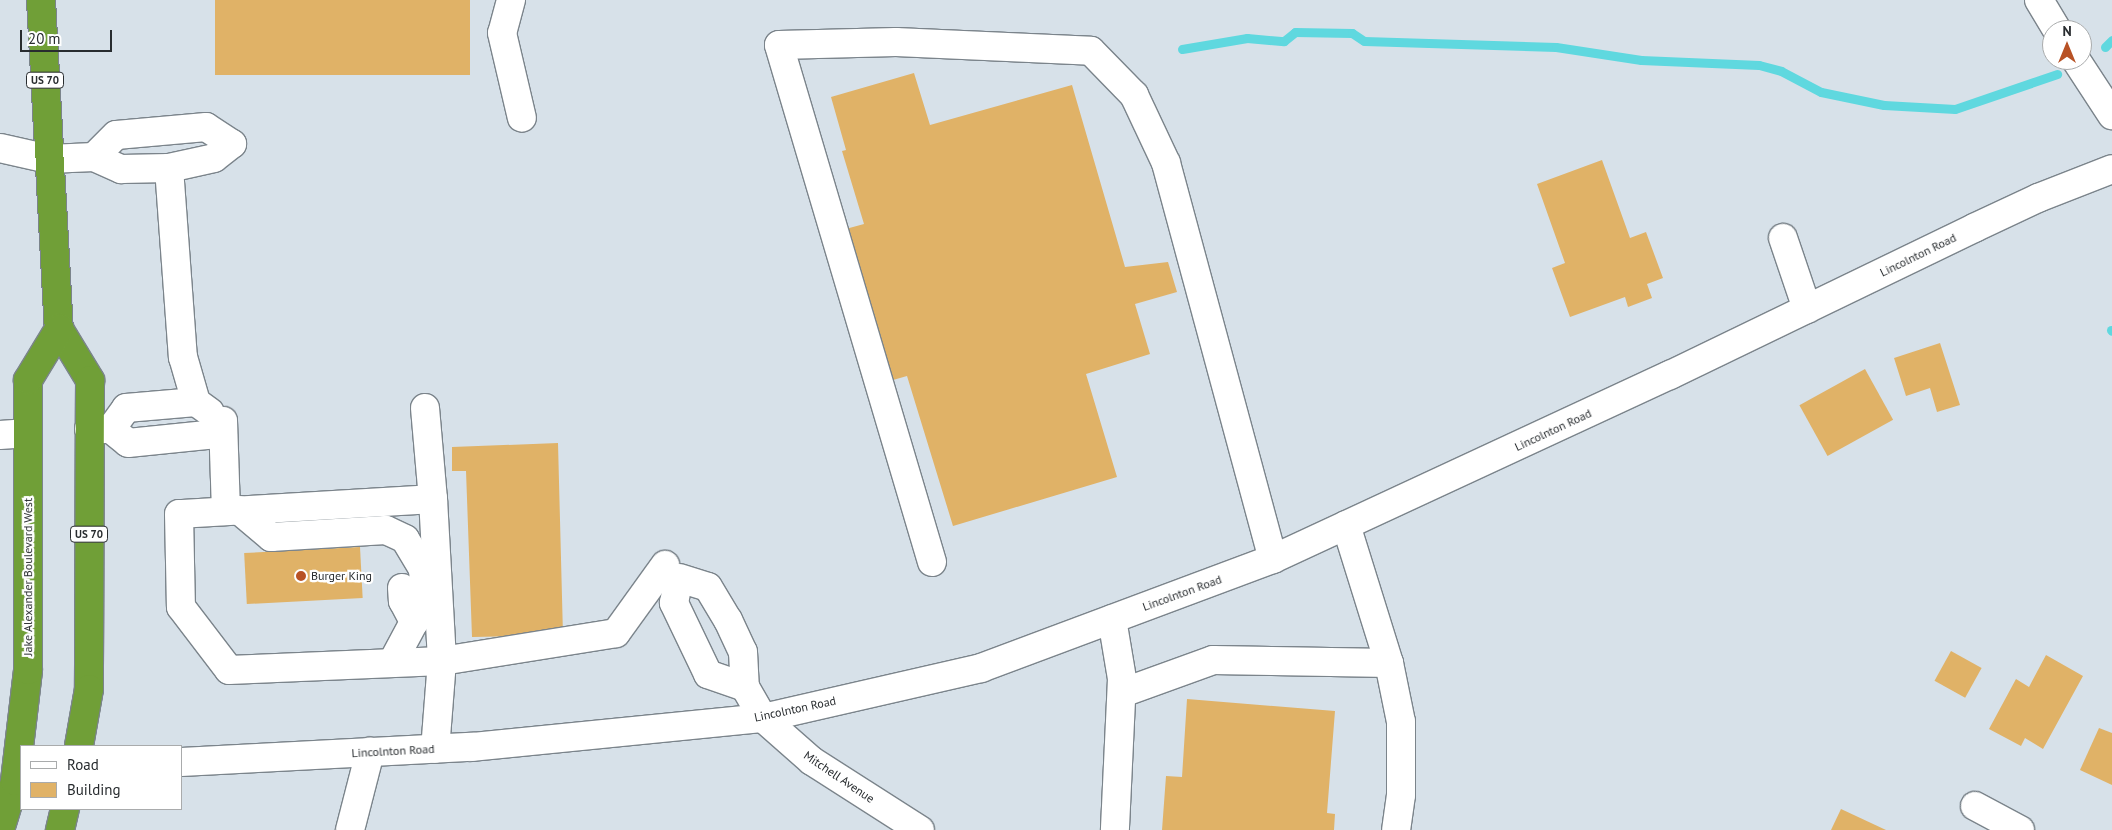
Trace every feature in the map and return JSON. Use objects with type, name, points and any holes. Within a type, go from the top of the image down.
[{"type":"highway","name":"US 70","points":[[41,0],[59,329],[90,380],[100,429],[89,689],[79,745]]},
{"type":"highway","name":"Jake Alexander Boulevard West","points":[[0,830],[12,781],[28,670],[28,380],[59,329]]},
{"type":"highway","points":[[60,830],[65,810]]},
{"type":"street","points":[[511,0],[502,33],[522,118]]},
{"type":"street","points":[[2040,0],[2051,20]]},
{"type":"street","points":[[932,562],[779,45],[896,42],[1091,51],[1134,95],[1166,163],[1272,559]]},
{"type":"street","points":[[2083,70],[2112,115]]},
{"type":"street","points":[[0,148],[49,159],[94,157],[121,169],[169,168],[214,158],[232,144],[206,128],[116,135],[94,157]]},
{"type":"street","points":[[169,168],[183,357],[196,402],[223,421],[233,510],[271,537],[386,530],[405,538],[423,569],[403,601],[414,622],[392,663]]},
{"type":"street","name":"Lincolnton Road","points":[[182,762],[435,749],[764,718],[981,668],[1272,559],[1652,384],[2038,198],[2112,169]]},
{"type":"street","points":[[1783,238],[1807,309]]},
{"type":"street","points":[[196,402],[126,408],[100,429],[128,444],[207,435],[223,421]]},
{"type":"street","points":[[425,408],[433,499],[442,661],[435,749]]},
{"type":"street","points":[[0,435],[28,433]]},
{"type":"street","points":[[433,499],[179,514],[182,607],[229,670],[442,661],[616,633],[665,565]]},
{"type":"street","points":[[1346,525],[1389,663],[1401,722],[1401,796],[1396,830]]},
{"type":"street","points":[[1112,619],[1122,679],[1115,830]]},
{"type":"street","points":[[1122,693],[1213,660],[1389,663]]},
{"type":"street","name":"Mitchell Avenue","points":[[746,687],[764,718],[812,760],[920,830]]},
{"type":"street","points":[[350,830],[370,752]]},
{"type":"street","points":[[1975,806],[2020,830]]},
{"type":"building","points":[[215,0],[470,0],[470,75],[215,75]]},
{"type":"building","points":[[914,73],[930,125],[1072,85],[1125,267],[1168,262],[1177,292],[1135,304],[1150,354],[1086,374],[1117,477],[953,526],[907,376],[886,382],[842,230],[864,224],[842,151],[846,150],[831,97]]},
{"type":"building","points":[[1602,160],[1630,238],[1646,232],[1663,278],[1647,284],[1652,298],[1628,307],[1625,297],[1570,317],[1552,268],[1565,263],[1537,184]]},
{"type":"building","points":[[1940,343],[1960,405],[1937,412],[1930,388],[1906,396],[1894,358]]},
{"type":"building","points":[[1865,369],[1893,420],[1828,456],[1799,405]]},
{"type":"building","points":[[558,443],[563,635],[472,637],[466,471],[452,471],[452,447]]},
{"type":"building","points":[[360,547],[363,598],[247,604],[244,553]]},
{"type":"building","points":[[1951,651],[1982,668],[1965,698],[1935,681]]},
{"type":"building","points":[[2046,655],[2083,676],[2043,749],[2025,738],[2021,746],[1989,729],[2016,679],[2029,687]]},
{"type":"building","points":[[1187,699],[1335,711],[1327,813],[1335,814],[1334,830],[1162,830],[1166,776],[1182,777]]},
{"type":"building","points":[[2099,728],[2112,733],[2112,785],[2080,770]]},
{"type":"building","points":[[1841,809],[1886,830],[1831,830]]},
{"type":"waterway","points":[[1182,49],[1247,38],[1284,41],[1295,32],[1352,33],[1364,41],[1556,47],[1641,60],[1759,65],[1781,71],[1821,92],[1884,105],[1955,109],[2057,74]]},
{"type":"waterway","points":[[2105,47],[2112,40]]},
{"type":"place","name":"Burger King","points":[[301,576]]}]
